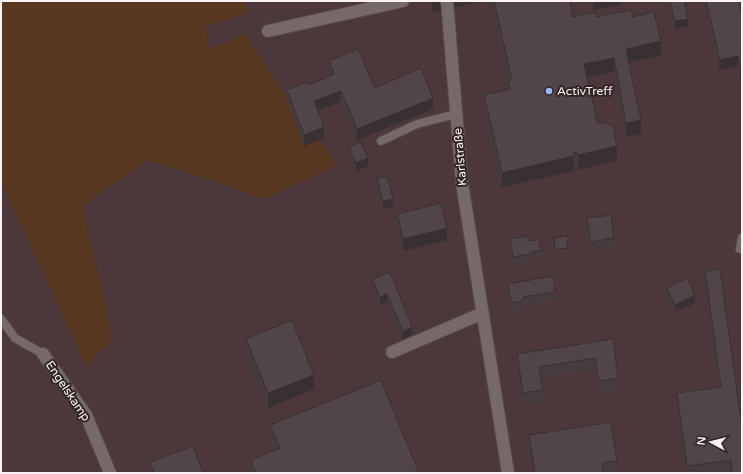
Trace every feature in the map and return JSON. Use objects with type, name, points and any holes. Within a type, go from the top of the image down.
[{"type":"street","points":[[268,31],[403,1]]},
{"type":"street","name":"Karlstraße","points":[[447,1],[462,184],[508,473]]},
{"type":"street","points":[[392,352],[483,312]]},
{"type":"street","name":"Engelskamp","points":[[43,354],[86,415],[110,473]]},
{"type":"lane","points":[[381,141],[417,124],[456,114]]},
{"type":"lane","points":[[740,249],[742,238]]},
{"type":"lane","points":[[1,319],[16,338],[43,354]]},
{"type":"shaded area","points":[[1,1],[244,1],[248,13],[206,26],[209,49],[246,34],[283,91],[338,165],[263,199],[238,189],[148,160],[82,206],[107,310],[112,340],[86,365],[1,182]]},
{"type":"shaded area","points":[[244,1],[432,1],[432,13],[484,1],[742,1],[742,473],[1,473],[1,182],[86,364],[107,310],[82,206],[148,160],[238,189],[263,199],[283,91],[246,34],[209,50],[206,26],[248,13]]},
{"type":"building","name":"ActivTreff","points":[[494,1],[570,1],[573,17],[594,12],[596,17],[631,10],[633,17],[654,12],[661,41],[626,49],[641,120],[626,123],[614,58],[584,64],[598,124],[605,122],[613,127],[617,146],[578,155],[577,152],[574,152],[574,156],[502,173],[484,95],[510,89],[508,81],[512,80]]},
{"type":"building","points":[[670,1],[684,1],[688,19],[675,21]]},
{"type":"building","points":[[706,1],[739,1],[742,16],[742,66],[740,66],[738,56],[719,60]]},
{"type":"building","points":[[358,49],[375,88],[421,68],[433,98],[357,129],[341,91],[314,101],[324,127],[304,135],[287,90],[307,82],[308,85],[334,74],[329,61]]},
{"type":"building","points":[[361,142],[368,158],[356,163],[349,147]]},
{"type":"building","points":[[387,176],[393,199],[383,201],[377,178]]},
{"type":"building","points":[[441,203],[447,228],[403,239],[397,214]]},
{"type":"building","points":[[611,215],[614,238],[591,242],[587,218]]},
{"type":"building","points":[[528,236],[529,241],[539,239],[541,250],[531,252],[531,254],[513,257],[510,239]]},
{"type":"building","points":[[568,236],[567,248],[555,249],[554,238]]},
{"type":"building","points":[[720,269],[742,427],[742,473],[732,473],[731,460],[687,466],[677,393],[721,387],[705,271]]},
{"type":"building","points":[[390,272],[412,327],[403,332],[387,294],[380,297],[372,279]]},
{"type":"building","points":[[553,276],[555,292],[523,297],[523,301],[511,303],[508,284]]},
{"type":"building","points":[[687,278],[695,295],[675,305],[667,288]]},
{"type":"building","points":[[292,320],[314,375],[268,393],[246,339]]},
{"type":"building","points":[[613,339],[618,378],[599,381],[595,358],[539,367],[543,390],[523,393],[517,354]]},
{"type":"building","points":[[381,380],[419,473],[256,473],[251,460],[280,448],[270,425]]},
{"type":"building","points":[[611,422],[617,461],[602,463],[603,473],[535,473],[529,435]]},
{"type":"building","points":[[193,446],[203,473],[154,473],[150,462]]},
{"type":"place","name":"ActivTreff","points":[[549,91]]}]
